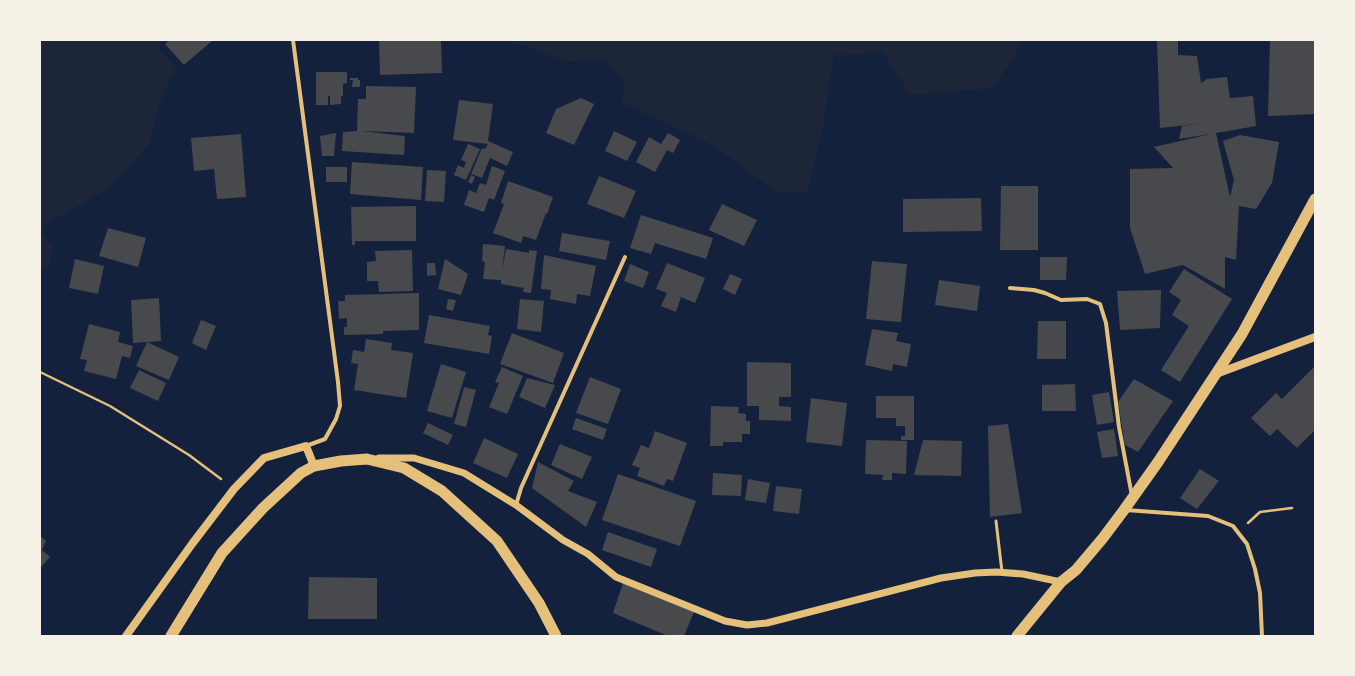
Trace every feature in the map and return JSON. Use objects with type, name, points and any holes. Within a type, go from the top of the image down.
[{"type":"highway","points":[[1018,636],[1061,582],[1076,570],[1132,499],[1242,334],[1315,200]]},
{"type":"highway","points":[[171,636],[222,553],[263,508],[300,473],[314,466],[341,461],[367,459],[404,468],[442,492],[497,541],[539,603],[556,636]]},
{"type":"main road","points":[[1216,374],[1315,337]]},
{"type":"main road","points":[[126,636],[192,544],[234,489],[264,458],[306,446],[314,466]]},
{"type":"street","points":[[293,40],[340,406],[336,419],[326,439],[306,446]]},
{"type":"street","points":[[516,505],[521,488],[625,257]]},
{"type":"street","points":[[1010,288],[1034,290],[1061,300],[1087,299],[1100,304],[1106,322],[1118,420],[1132,499]]},
{"type":"street","points":[[367,459],[414,458],[464,473],[516,505],[562,540],[588,554],[616,577],[724,621],[746,625],[792,618],[941,578],[975,573],[1002,572],[1023,574],[1061,582]]},
{"type":"street","points":[[1124,510],[1208,516],[1232,526],[1247,544],[1255,569],[1260,593],[1262,636]]},
{"type":"lane","points":[[996,521],[1002,572]]},
{"type":"path","points":[[40,372],[110,406],[189,455],[234,489]]},
{"type":"path","points":[[1238,533],[1260,512],[1292,508]]},
{"type":"shaded area","points":[[40,40],[162,40],[159,50],[177,69],[164,90],[149,144],[112,186],[40,228]]},
{"type":"shaded area","points":[[510,40],[1022,40],[1016,54],[993,88],[911,95],[882,52],[833,56],[824,121],[808,192],[778,193],[713,145],[622,103],[624,80],[604,59],[566,62]]},
{"type":"shaded area","points":[[40,228],[54,250],[48,268],[40,267]]},
{"type":"building","points":[[170,40],[213,40],[184,65],[165,44]]},
{"type":"building","points":[[379,40],[441,40],[442,73],[380,75]]},
{"type":"building","points":[[1157,40],[1178,40],[1178,55],[1197,56],[1201,83],[1207,79],[1227,77],[1230,98],[1253,96],[1256,126],[1216,133],[1230,197],[1234,180],[1223,141],[1240,135],[1279,142],[1272,183],[1256,209],[1239,206],[1236,260],[1225,257],[1225,289],[1183,265],[1145,274],[1130,228],[1130,169],[1173,168],[1154,147],[1211,134],[1179,139],[1182,126],[1197,124],[1160,128]]},
{"type":"building","points":[[1270,40],[1315,40],[1315,114],[1268,116]]},
{"type":"building","points":[[316,72],[347,72],[347,83],[343,84],[341,104],[330,105],[330,96],[328,96],[328,105],[316,105]]},
{"type":"building","points":[[350,78],[358,78],[358,80],[360,80],[360,87],[352,87],[353,80],[350,80]]},
{"type":"building","points":[[366,86],[416,87],[414,133],[361,131],[405,136],[404,155],[342,151],[343,132],[357,131],[358,99],[366,99]]},
{"type":"building","points":[[581,98],[594,104],[574,145],[546,133],[556,109]]},
{"type":"building","points":[[459,100],[493,104],[488,141],[513,152],[507,166],[490,158],[482,178],[471,174],[482,148],[485,149],[488,144],[453,140]]},
{"type":"building","points":[[614,131],[637,142],[627,161],[605,151]]},
{"type":"building","points":[[336,133],[334,156],[322,156],[320,136]]},
{"type":"building","points":[[668,133],[680,140],[673,153],[667,150],[655,172],[636,162],[649,137],[661,144]]},
{"type":"building","points":[[241,134],[246,197],[217,199],[214,169],[194,171],[191,138]]},
{"type":"building","points":[[468,144],[480,149],[466,180],[454,175],[458,165],[464,168],[466,162],[461,160]]},
{"type":"building","points":[[352,162],[423,167],[421,200],[350,194]]},
{"type":"building","points":[[492,166],[505,171],[494,200],[489,198],[484,212],[464,205],[469,190],[476,193],[480,183],[486,185]]},
{"type":"building","points":[[326,167],[347,167],[347,182],[326,182]]},
{"type":"building","points":[[427,170],[446,171],[444,202],[425,201]]},
{"type":"building","points":[[471,175],[475,177],[472,184],[468,182]]},
{"type":"building","points":[[599,176],[636,191],[624,218],[587,204]]},
{"type":"building","points":[[508,181],[553,197],[536,240],[523,236],[521,243],[493,233],[504,204],[501,203]]},
{"type":"building","points":[[1001,186],[1038,186],[1038,250],[1000,250]]},
{"type":"building","points":[[981,198],[982,231],[903,232],[903,199]]},
{"type":"building","points":[[722,204],[757,220],[744,246],[709,230]]},
{"type":"building","points":[[416,206],[416,241],[355,241],[355,245],[352,245],[351,207]]},
{"type":"building","points":[[641,215],[713,238],[706,259],[655,243],[651,254],[630,248]]},
{"type":"building","points":[[108,228],[146,238],[138,267],[99,256]]},
{"type":"building","points":[[562,233],[610,241],[606,260],[559,251]]},
{"type":"building","points":[[483,244],[505,246],[502,272],[506,249],[529,253],[529,250],[537,251],[531,293],[523,292],[524,288],[501,284],[501,280],[483,279],[485,262],[482,261]]},
{"type":"building","points":[[412,250],[413,291],[379,292],[378,281],[367,281],[367,262],[376,261],[375,251]]},
{"type":"building","points":[[544,255],[596,266],[590,296],[577,294],[576,304],[550,299],[551,290],[541,289]]},
{"type":"building","points":[[1040,257],[1067,257],[1066,280],[1040,280]]},
{"type":"building","points":[[75,259],[104,266],[98,294],[69,288]]},
{"type":"building","points":[[445,259],[468,274],[461,295],[438,289]]},
{"type":"building","points":[[872,261],[907,264],[901,322],[866,319]]},
{"type":"building","points":[[427,263],[435,263],[436,275],[427,276]]},
{"type":"building","points":[[667,263],[705,278],[695,303],[681,297],[676,312],[661,306],[667,293],[656,289]]},
{"type":"building","points":[[630,264],[649,272],[643,288],[624,281]]},
{"type":"building","points":[[1184,269],[1232,299],[1180,382],[1161,370],[1189,326],[1172,315],[1181,300],[1169,292]]},
{"type":"building","points":[[730,274],[742,279],[735,295],[723,289]]},
{"type":"building","points":[[939,280],[980,286],[977,311],[935,305]]},
{"type":"building","points":[[1161,290],[1160,328],[1120,330],[1117,291]]},
{"type":"building","points":[[419,293],[419,330],[383,331],[383,334],[344,335],[344,327],[347,327],[347,318],[339,319],[338,301],[345,301],[345,295]]},
{"type":"building","points":[[159,298],[161,341],[133,343],[131,300]]},
{"type":"building","points":[[448,299],[456,300],[453,311],[446,309]]},
{"type":"building","points":[[520,299],[544,301],[541,332],[517,329]]},
{"type":"building","points":[[429,315],[490,326],[488,335],[492,336],[489,354],[424,343]]},
{"type":"building","points":[[201,320],[216,326],[206,350],[192,343]]},
{"type":"building","points":[[1038,321],[1066,321],[1066,359],[1037,359]]},
{"type":"building","points":[[89,324],[120,332],[118,342],[133,346],[130,358],[122,356],[116,379],[84,371],[87,360],[80,359]]},
{"type":"building","points":[[872,329],[898,333],[896,341],[911,344],[907,367],[893,364],[892,371],[865,365]]},
{"type":"building","points":[[512,333],[564,353],[553,383],[500,364]]},
{"type":"building","points":[[366,339],[392,343],[391,350],[413,353],[406,398],[354,390],[358,364],[351,363],[353,350],[364,352]]},
{"type":"building","points":[[147,342],[179,357],[169,380],[136,366]]},
{"type":"building","points":[[747,362],[791,363],[791,397],[779,397],[779,406],[791,407],[791,421],[759,420],[759,406],[747,406]]},
{"type":"building","points":[[441,364],[466,372],[452,418],[427,411]]},
{"type":"building","points":[[1315,366],[1315,430],[1297,448],[1277,429],[1270,436],[1251,418],[1276,393],[1282,399]]},
{"type":"building","points":[[502,367],[523,376],[507,414],[489,407],[499,383],[495,382]]},
{"type":"building","points":[[139,370],[166,383],[158,401],[130,388]]},
{"type":"building","points":[[590,377],[621,389],[608,424],[576,413]]},
{"type":"building","points":[[527,378],[555,385],[545,408],[519,397]]},
{"type":"building","points":[[1134,379],[1173,401],[1138,452],[1125,445],[1118,402]]},
{"type":"building","points":[[1075,384],[1076,411],[1042,411],[1042,385]]},
{"type":"building","points":[[464,387],[476,390],[466,427],[454,424]]},
{"type":"building","points":[[1109,392],[1114,422],[1097,425],[1092,395]]},
{"type":"building","points":[[876,396],[914,396],[914,440],[901,440],[901,436],[905,436],[905,426],[896,426],[896,418],[876,418]]},
{"type":"building","points":[[811,398],[847,403],[842,446],[806,442]]},
{"type":"building","points":[[711,406],[739,407],[738,413],[746,414],[746,421],[750,421],[750,434],[742,434],[742,442],[723,442],[723,446],[710,446]]},
{"type":"building","points":[[576,418],[607,429],[603,440],[572,429]]},
{"type":"building","points":[[428,423],[453,435],[448,445],[423,433]]},
{"type":"building","points":[[1008,424],[1022,513],[990,517],[988,426]]},
{"type":"building","points":[[1114,429],[1118,456],[1102,458],[1097,432]]},
{"type":"building","points":[[655,431],[687,443],[673,481],[667,479],[664,486],[637,476],[640,468],[632,465],[641,445],[649,448]]},
{"type":"building","points":[[484,438],[518,454],[507,478],[473,463]]},
{"type":"building","points":[[866,440],[907,441],[906,474],[892,473],[892,480],[882,480],[883,475],[865,474]]},
{"type":"building","points":[[923,440],[962,441],[961,476],[914,475]]},
{"type":"building","points":[[560,444],[592,457],[582,479],[551,465]]},
{"type":"building","points":[[538,462],[574,481],[568,491],[597,502],[586,527],[532,488]]},
{"type":"building","points":[[1200,469],[1219,481],[1197,509],[1180,498]]},
{"type":"building","points":[[713,473],[742,475],[741,496],[712,495]]},
{"type":"building","points":[[618,474],[696,501],[680,546],[602,520]]},
{"type":"building","points":[[748,479],[770,483],[766,503],[745,500]]},
{"type":"building","points":[[776,486],[802,489],[799,514],[773,511]]},
{"type":"building","points":[[608,532],[657,549],[651,567],[602,550]]},
{"type":"building","points":[[40,536],[46,541],[42,550],[50,557],[40,568]]},
{"type":"building","points":[[309,577],[377,578],[377,619],[308,619]]},
{"type":"building","points":[[623,583],[694,612],[684,636],[668,636],[613,613]]}]
